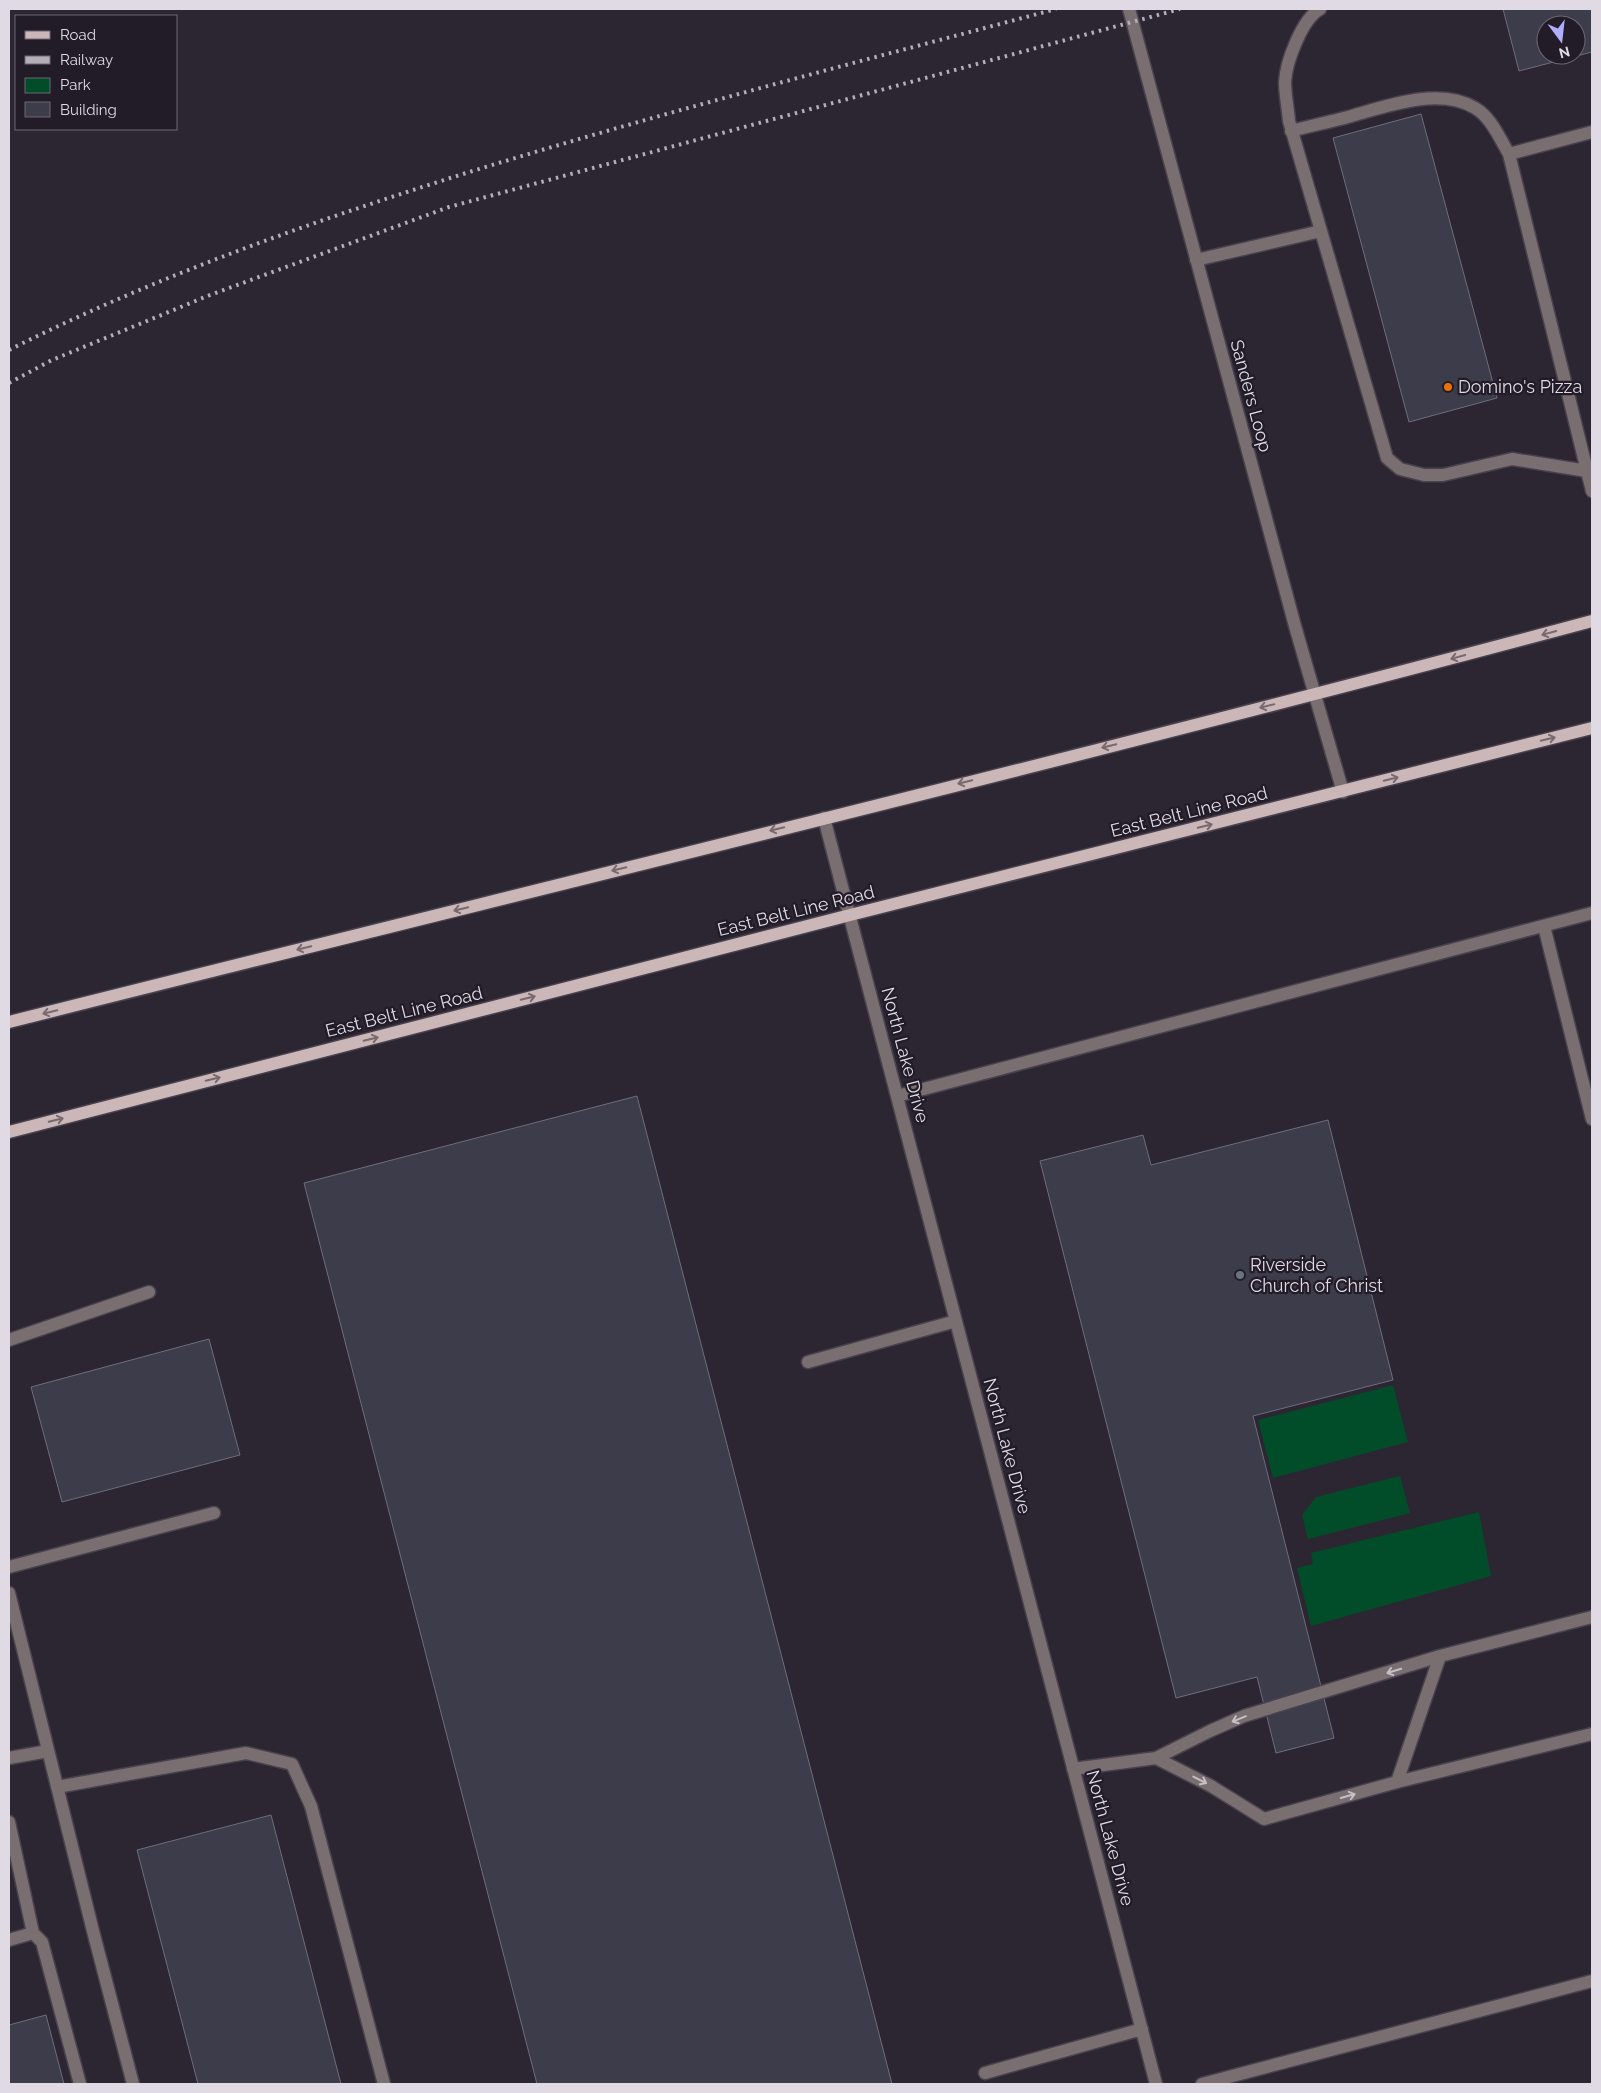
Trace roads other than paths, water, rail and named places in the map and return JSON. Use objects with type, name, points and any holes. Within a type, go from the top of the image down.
[{"type":"main road","points":[[9,1022],[1314,694],[1592,621]]},
{"type":"main road","name":"East Belt Line Road","points":[[9,1132],[850,915],[1592,728]]},
{"type":"street","name":"Sanders Loop","points":[[1129,9],[1314,694],[1344,792]]},
{"type":"street","points":[[1320,9],[1313,12],[1294,45],[1285,80],[1289,121],[1387,458],[1400,469],[1424,475],[1443,475],[1512,459],[1590,471]]},
{"type":"street","points":[[1291,131],[1391,104],[1419,99],[1458,101],[1476,108],[1490,123],[1509,154],[1590,471],[1592,491]]},
{"type":"street","points":[[1509,154],[1592,132]]},
{"type":"street","points":[[1196,260],[1320,231]]},
{"type":"street","name":"North Lake Drive","points":[[824,818],[1156,2084]]},
{"type":"street","points":[[897,1096],[1592,913]]},
{"type":"street","points":[[1544,926],[1592,1119]]},
{"type":"street","points":[[9,1340],[149,1292]]},
{"type":"street","points":[[808,1362],[956,1321]]},
{"type":"street","points":[[9,1567],[214,1514]]},
{"type":"street","points":[[9,1593],[133,2084]]},
{"type":"street","points":[[1073,1768],[1156,1758],[1210,1730],[1244,1716],[1440,1656],[1592,1617]]},
{"type":"street","points":[[1398,1782],[1440,1656]]},
{"type":"street","points":[[1156,1758],[1210,1786],[1264,1820],[1398,1782],[1592,1734]]},
{"type":"street","points":[[9,1758],[48,1751]]},
{"type":"street","points":[[57,1787],[246,1753],[292,1764],[312,1806],[384,2084]]},
{"type":"street","points":[[9,1822],[33,1933],[42,1942],[80,2084]]},
{"type":"street","points":[[9,1940],[33,1933]]},
{"type":"street","points":[[1202,2084],[1592,1982]]},
{"type":"street","points":[[985,2073],[1142,2029]]},
{"type":"railway","points":[[9,350],[119,299],[232,253],[347,212],[463,174],[685,109],[1056,9]]},
{"type":"railway","points":[[9,383],[52,360],[210,295],[449,207],[1180,9]]},
{"type":"place","name":"Domino's Pizza","points":[[1448,387]]},
{"type":"place","name":"Riverside Church of Christ","points":[[1240,1275]]}]
